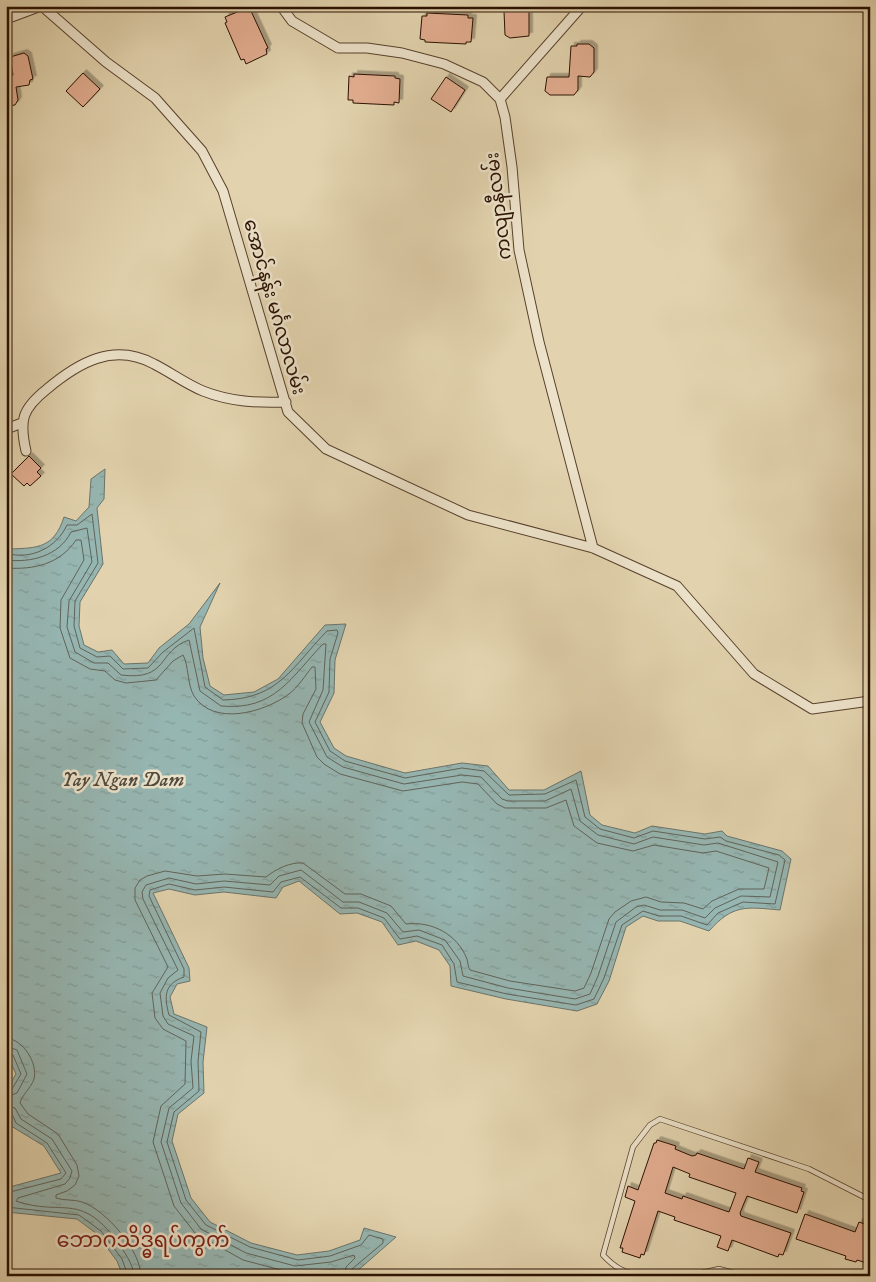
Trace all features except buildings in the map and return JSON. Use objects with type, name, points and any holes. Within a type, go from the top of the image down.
[{"type":"street","points":[[6,19],[41,6]]},
{"type":"street","name":"အောင်နန်း မင်္ဂလာလမ်း","points":[[41,6],[106,62],[155,98],[202,151],[223,191],[288,412],[326,449],[468,515],[593,548],[677,586],[754,674],[812,709],[870,701]]},
{"type":"street","points":[[281,6],[292,21],[338,48],[367,48],[402,53],[444,64],[483,82],[500,99],[582,6]]},
{"type":"street","name":"ကလျာနီလမ်း","points":[[500,99],[508,142],[521,260],[539,342],[593,548]]},
{"type":"street","points":[[26,451],[22,418],[34,400],[68,371],[88,360],[111,355],[128,356],[151,362],[202,391],[229,400],[250,403],[286,402]]},
{"type":"street","points":[[6,429],[22,423]]},
{"type":"lane","points":[[640,1276],[622,1272],[603,1255],[634,1148],[650,1125],[660,1119],[809,1169],[870,1200]]},
{"type":"lane","points":[[687,1276],[719,1269],[745,1276]]},
{"type":"water","name":"Yay Ngan Dam","points":[[105,469],[104,499],[97,508],[103,564],[80,602],[79,626],[84,645],[98,652],[112,650],[124,664],[148,663],[159,648],[189,624],[220,583],[200,627],[203,658],[210,686],[224,695],[254,692],[278,679],[325,625],[346,624],[335,660],[334,693],[320,722],[334,748],[346,756],[405,773],[462,763],[488,766],[509,790],[544,790],[581,771],[590,815],[602,825],[635,833],[652,826],[705,834],[722,831],[727,836],[782,851],[791,859],[780,910],[741,909],[725,916],[709,931],[680,921],[658,921],[643,916],[626,927],[609,981],[597,1004],[577,1011],[506,999],[451,986],[450,966],[439,950],[416,941],[398,945],[382,922],[357,913],[340,914],[299,881],[283,887],[276,898],[224,892],[195,895],[169,889],[153,893],[189,968],[190,981],[177,984],[170,997],[174,1014],[207,1027],[203,1062],[204,1093],[178,1114],[172,1141],[191,1198],[210,1222],[251,1243],[297,1255],[329,1251],[360,1240],[364,1228],[396,1237],[356,1272],[356,1276],[123,1276],[117,1261],[97,1234],[77,1219],[6,1212],[6,1188],[61,1173],[44,1146],[11,1126],[6,1105],[7,1094],[16,1074],[6,1052],[6,546],[10,549],[37,547],[55,535],[64,517],[76,521],[89,507],[91,479]]},
{"type":"district","name":"ဘောဂသိဒ္ဓိရပ်ကွက်","points":[[143,1241]]}]
